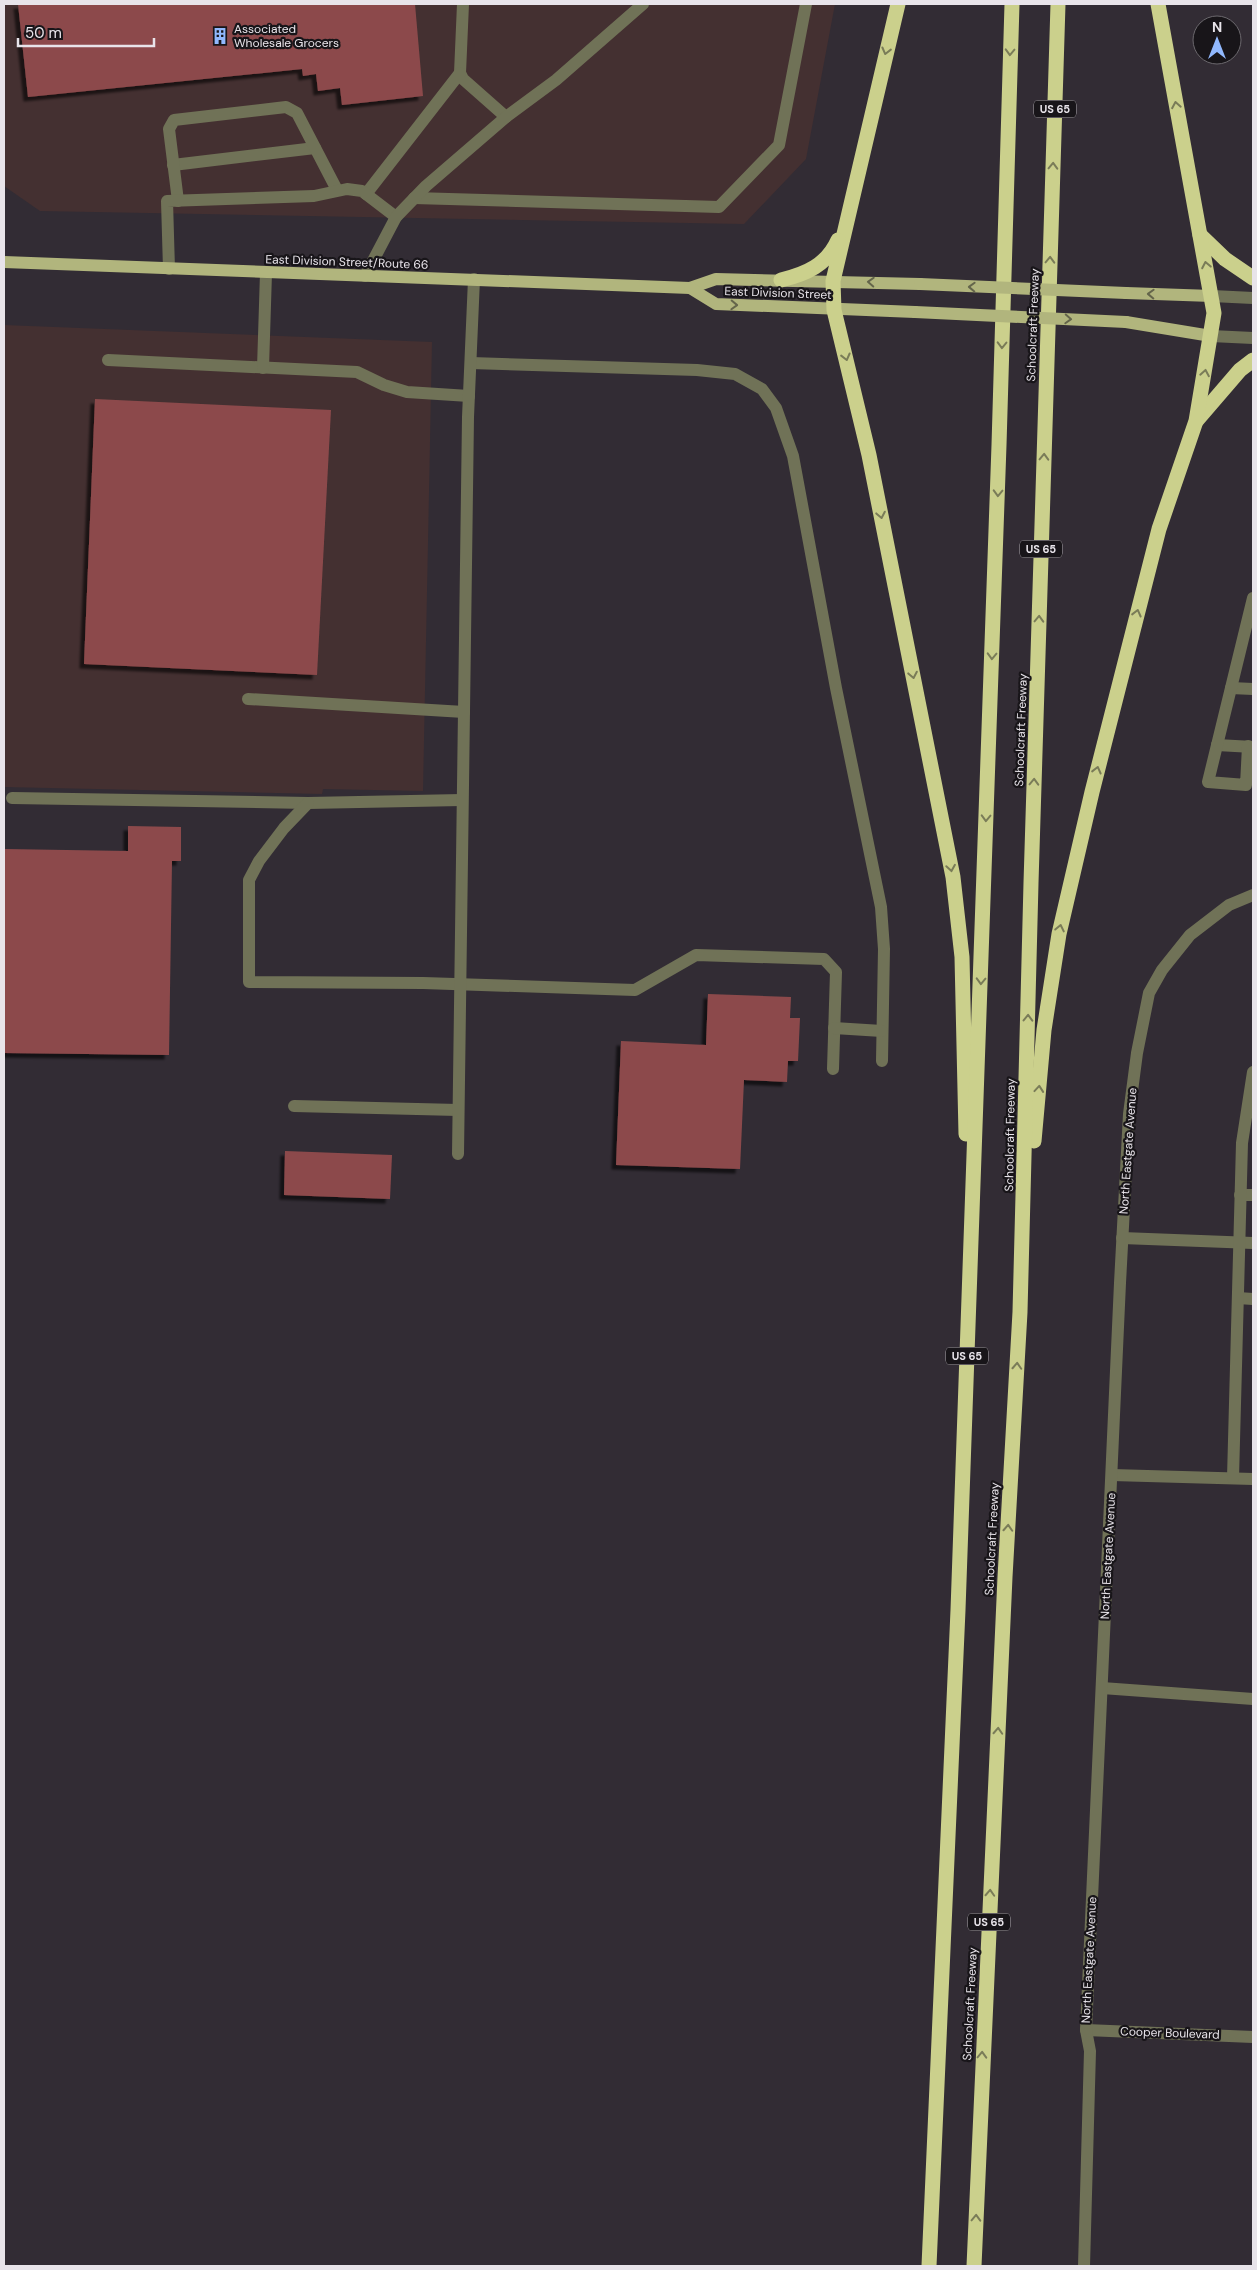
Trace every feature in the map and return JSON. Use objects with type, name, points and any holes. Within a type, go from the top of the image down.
[{"type":"highway","points":[[898,4],[833,281],[834,310],[870,456],[954,885],[962,957],[964,997],[969,1313]]},
{"type":"highway","name":"US 65","points":[[929,2266],[969,1313],[1012,4]]},
{"type":"highway","name":"Schoolcraft Freeway","points":[[974,2266],[1004,1596],[1020,1312],[1058,4]]},
{"type":"highway","points":[[1020,1312],[1044,1030],[1059,934],[1092,792],[1159,529],[1196,421],[1214,313],[1158,4]]},
{"type":"highway","points":[[781,280],[813,270],[824,260],[834,248],[847,218]]},
{"type":"highway","points":[[1200,235],[1225,259],[1253,278]]},
{"type":"highway","points":[[1196,421],[1240,370],[1253,360]]},
{"type":"main road","name":"East Division Street/Route 66","points":[[4,262],[690,288]]},
{"type":"main road","name":"East Division Street","points":[[690,288],[716,279],[833,281],[1212,296]]},
{"type":"main road","name":"East Division Street","points":[[690,288],[716,304],[1126,322],[1211,336]]},
{"type":"street","points":[[463,4],[460,72],[463,80],[506,117]]},
{"type":"street","points":[[364,276],[396,217],[414,198],[506,117],[556,80],[642,4]]},
{"type":"street","points":[[414,198],[719,207],[779,146],[806,4]]},
{"type":"street","points":[[366,194],[460,72]]},
{"type":"street","points":[[178,201],[169,129],[174,120],[286,107],[297,113],[337,190]]},
{"type":"street","points":[[173,165],[315,148]]},
{"type":"street","points":[[170,269],[167,201],[314,196],[337,190],[362,191],[396,217]]},
{"type":"street","points":[[264,368],[266,273]]},
{"type":"street","points":[[458,1154],[469,396],[474,279]]},
{"type":"street","points":[[1212,296],[1253,298]]},
{"type":"street","points":[[1211,336],[1253,338]]},
{"type":"street","points":[[108,360],[357,372],[384,385],[407,392],[469,396]]},
{"type":"street","points":[[471,363],[697,370],[735,374],[762,389],[776,408],[793,456],[844,726],[881,908],[884,949],[882,1061]]},
{"type":"street","points":[[1217,745],[1251,747],[1246,785],[1208,782],[1217,745],[1231,688],[1248,640],[1253,598]]},
{"type":"street","points":[[1231,688],[1253,689]]},
{"type":"street","points":[[248,699],[464,712]]},
{"type":"street","points":[[12,798],[308,802],[462,800]]},
{"type":"street","points":[[308,802],[284,828],[259,861],[249,880],[248,982],[635,990],[696,954],[824,959],[836,972],[833,1069]]},
{"type":"street","name":"North Eastgate Avenue","points":[[1084,2266],[1090,2051],[1086,2030],[1122,1238],[1132,1083],[1149,993],[1162,970],[1190,935],[1228,905],[1253,895]]},
{"type":"street","points":[[834,1028],[882,1031]]},
{"type":"street","points":[[1233,1478],[1239,1243],[1247,1195],[1248,1143],[1253,1072]]},
{"type":"street","points":[[294,1106],[458,1110]]},
{"type":"street","points":[[1122,1238],[1253,1244]]},
{"type":"street","points":[[1238,1298],[1253,1298]]},
{"type":"street","points":[[1112,1475],[1253,1479]]},
{"type":"street","points":[[1102,1688],[1253,1699]]},
{"type":"street","name":"Cooper Boulevard","points":[[1086,2030],[1253,2037]]},
{"type":"shaded area","points":[[4,4],[835,4],[806,159],[744,224],[40,211],[4,186]]},
{"type":"shaded area","points":[[4,325],[432,342],[423,791],[323,789],[322,794],[4,787]]},
{"type":"building","name":"Associated Wholesale Grocers","points":[[18,4],[415,4],[423,96],[342,105],[340,88],[318,91],[316,74],[303,76],[302,69],[28,97]]},
{"type":"building","points":[[95,399],[331,410],[317,675],[84,664]]},
{"type":"building","points":[[128,826],[181,827],[181,861],[172,861],[169,1055],[4,1053],[4,849],[128,851]]},
{"type":"building","points":[[708,994],[791,997],[790,1018],[800,1018],[798,1061],[788,1061],[787,1082],[744,1080],[740,1169],[616,1165],[621,1041],[706,1045]]},
{"type":"building","points":[[285,1151],[392,1155],[390,1199],[284,1195]]},
{"type":"place","name":"Associated Wholesale Grocers","points":[[220,36]]}]
